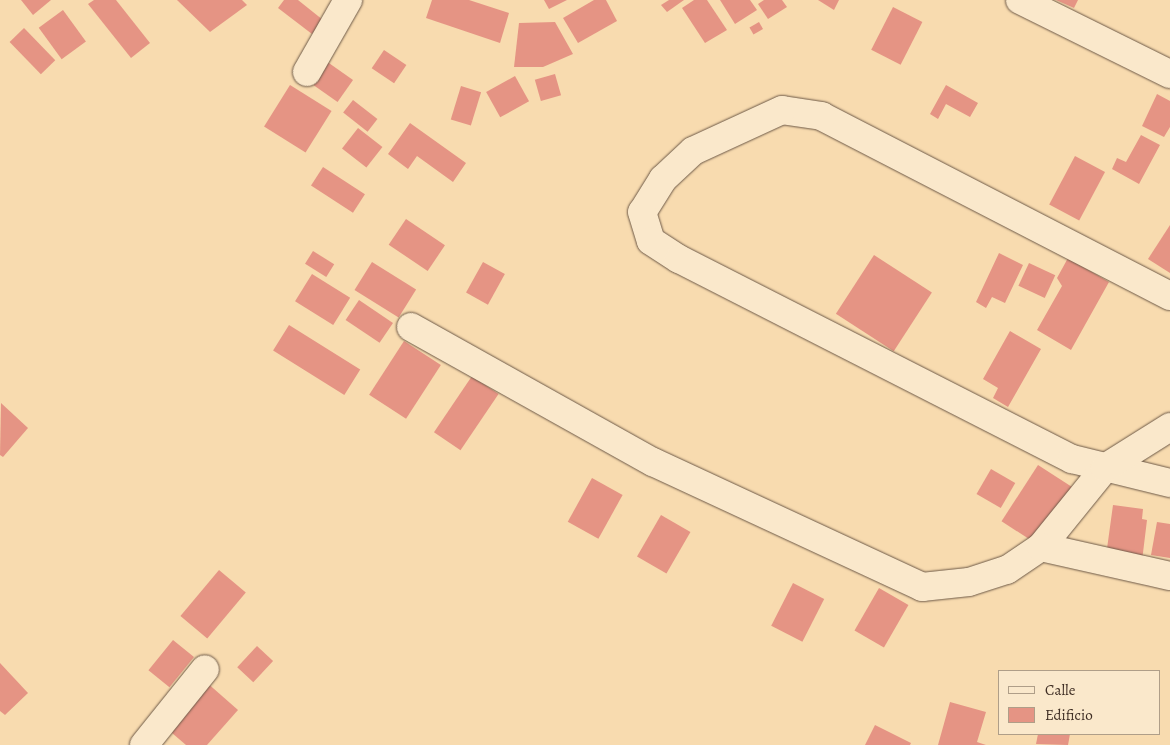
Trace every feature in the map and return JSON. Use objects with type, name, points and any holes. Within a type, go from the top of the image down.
[{"type":"street","points":[[307,72],[348,0]]},
{"type":"street","points":[[1020,0],[1170,74]]},
{"type":"street","points":[[1170,296],[822,116],[782,110],[693,152],[663,179],[642,212],[651,241],[679,259],[1072,459],[1170,483]]},
{"type":"street","points":[[411,327],[653,462],[922,586],[969,582],[1008,570],[1042,547],[1106,468],[1170,427]]},
{"type":"street","points":[[1042,547],[1170,576]]},
{"type":"street","points":[[144,745],[205,669]]},
{"type":"building","points":[[21,0],[51,0],[33,15]]},
{"type":"building","points":[[94,0],[116,0],[150,43],[131,58],[88,4]]},
{"type":"building","points":[[177,0],[242,0],[247,5],[210,32]]},
{"type":"building","points":[[284,0],[298,0],[323,20],[312,34],[278,8]]},
{"type":"building","points":[[432,0],[469,0],[509,13],[500,43],[426,18]]},
{"type":"building","points":[[544,0],[567,0],[549,9]]},
{"type":"building","points":[[594,0],[606,0],[617,21],[578,43],[563,18]]},
{"type":"building","points":[[669,0],[684,0],[667,12],[661,5]]},
{"type":"building","points":[[694,0],[707,0],[727,30],[705,43],[682,8]]},
{"type":"building","points":[[720,0],[750,0],[757,10],[735,24]]},
{"type":"building","points":[[764,0],[782,0],[787,7],[768,19],[758,4]]},
{"type":"building","points":[[818,0],[839,0],[834,10]]},
{"type":"building","points":[[1056,0],[1078,0],[1074,8]]},
{"type":"building","points":[[893,7],[922,22],[901,65],[871,50]]},
{"type":"building","points":[[63,10],[86,42],[62,59],[39,28]]},
{"type":"building","points":[[555,22],[573,54],[543,67],[514,67],[519,23]]},
{"type":"building","points":[[759,22],[763,29],[753,34],[749,28]]},
{"type":"building","points":[[24,28],[55,60],[41,74],[10,42]]},
{"type":"building","points":[[384,50],[406,65],[394,83],[372,68]]},
{"type":"building","points":[[326,61],[353,80],[338,102],[311,83]]},
{"type":"building","points":[[555,74],[561,95],[541,101],[535,80]]},
{"type":"building","points":[[515,76],[529,101],[500,117],[486,92]]},
{"type":"building","points":[[290,85],[332,111],[306,153],[264,127]]},
{"type":"building","points":[[946,85],[978,103],[970,117],[946,104],[938,119],[930,114]]},
{"type":"building","points":[[461,86],[481,92],[471,126],[451,119]]},
{"type":"building","points":[[1157,94],[1170,101],[1170,127],[1164,137],[1142,126]]},
{"type":"building","points":[[353,100],[377,119],[368,132],[343,113]]},
{"type":"building","points":[[410,123],[466,163],[453,182],[417,156],[408,169],[388,154]]},
{"type":"building","points":[[358,128],[382,147],[366,168],[342,148]]},
{"type":"building","points":[[1141,135],[1160,145],[1139,184],[1112,169],[1117,158],[1126,162]]},
{"type":"building","points":[[1075,156],[1105,172],[1079,221],[1049,205]]},
{"type":"building","points":[[323,167],[365,194],[353,213],[311,185]]},
{"type":"building","points":[[406,219],[445,245],[428,271],[389,245]]},
{"type":"building","points":[[1170,225],[1170,273],[1148,259]]},
{"type":"building","points":[[313,251],[334,264],[326,277],[305,264]]},
{"type":"building","points":[[999,253],[1023,265],[1005,303],[992,297],[986,308],[976,302]]},
{"type":"building","points":[[874,255],[932,293],[894,351],[836,314]]},
{"type":"building","points":[[1068,258],[1109,282],[1071,350],[1037,330],[1062,286],[1057,278]]},
{"type":"building","points":[[372,262],[416,290],[399,318],[355,290]]},
{"type":"building","points":[[483,262],[505,274],[488,305],[466,293]]},
{"type":"building","points":[[1029,263],[1055,275],[1045,298],[1018,286]]},
{"type":"building","points":[[312,274],[350,298],[333,325],[295,301]]},
{"type":"building","points":[[359,300],[393,323],[380,343],[346,320]]},
{"type":"building","points":[[289,325],[360,370],[344,395],[273,350]]},
{"type":"building","points":[[1010,331],[1041,349],[1008,407],[993,398],[998,388],[983,379]]},
{"type":"building","points":[[404,341],[441,365],[406,419],[369,395]]},
{"type":"building","points":[[472,376],[499,394],[461,450],[434,432]]},
{"type":"building","points":[[1,403],[28,428],[3,457],[0,455]]},
{"type":"building","points":[[1038,465],[1073,488],[1037,544],[1002,521]]},
{"type":"building","points":[[991,469],[1015,483],[1001,508],[976,494]]},
{"type":"building","points":[[592,478],[623,495],[598,539],[568,522]]},
{"type":"building","points":[[1113,505],[1143,509],[1142,519],[1147,520],[1142,561],[1106,556]]},
{"type":"building","points":[[661,515],[690,532],[666,574],[637,557]]},
{"type":"building","points":[[1157,522],[1170,524],[1170,558],[1151,555]]},
{"type":"building","points":[[219,570],[246,592],[207,638],[180,616]]},
{"type":"building","points":[[793,583],[824,599],[802,642],[771,626]]},
{"type":"building","points":[[879,588],[908,605],[884,647],[854,630]]},
{"type":"building","points":[[173,640],[194,657],[169,687],[148,670]]},
{"type":"building","points":[[257,646],[273,661],[253,682],[237,667]]},
{"type":"building","points":[[0,663],[28,693],[5,715],[0,711]]},
{"type":"building","points":[[205,681],[238,710],[207,745],[186,745],[165,727]]},
{"type":"building","points":[[950,702],[986,712],[977,742],[986,745],[938,745]]},
{"type":"building","points":[[875,725],[911,743],[910,745],[865,745]]},
{"type":"building","points":[[1038,735],[1070,735],[1068,745],[1036,744]]}]
